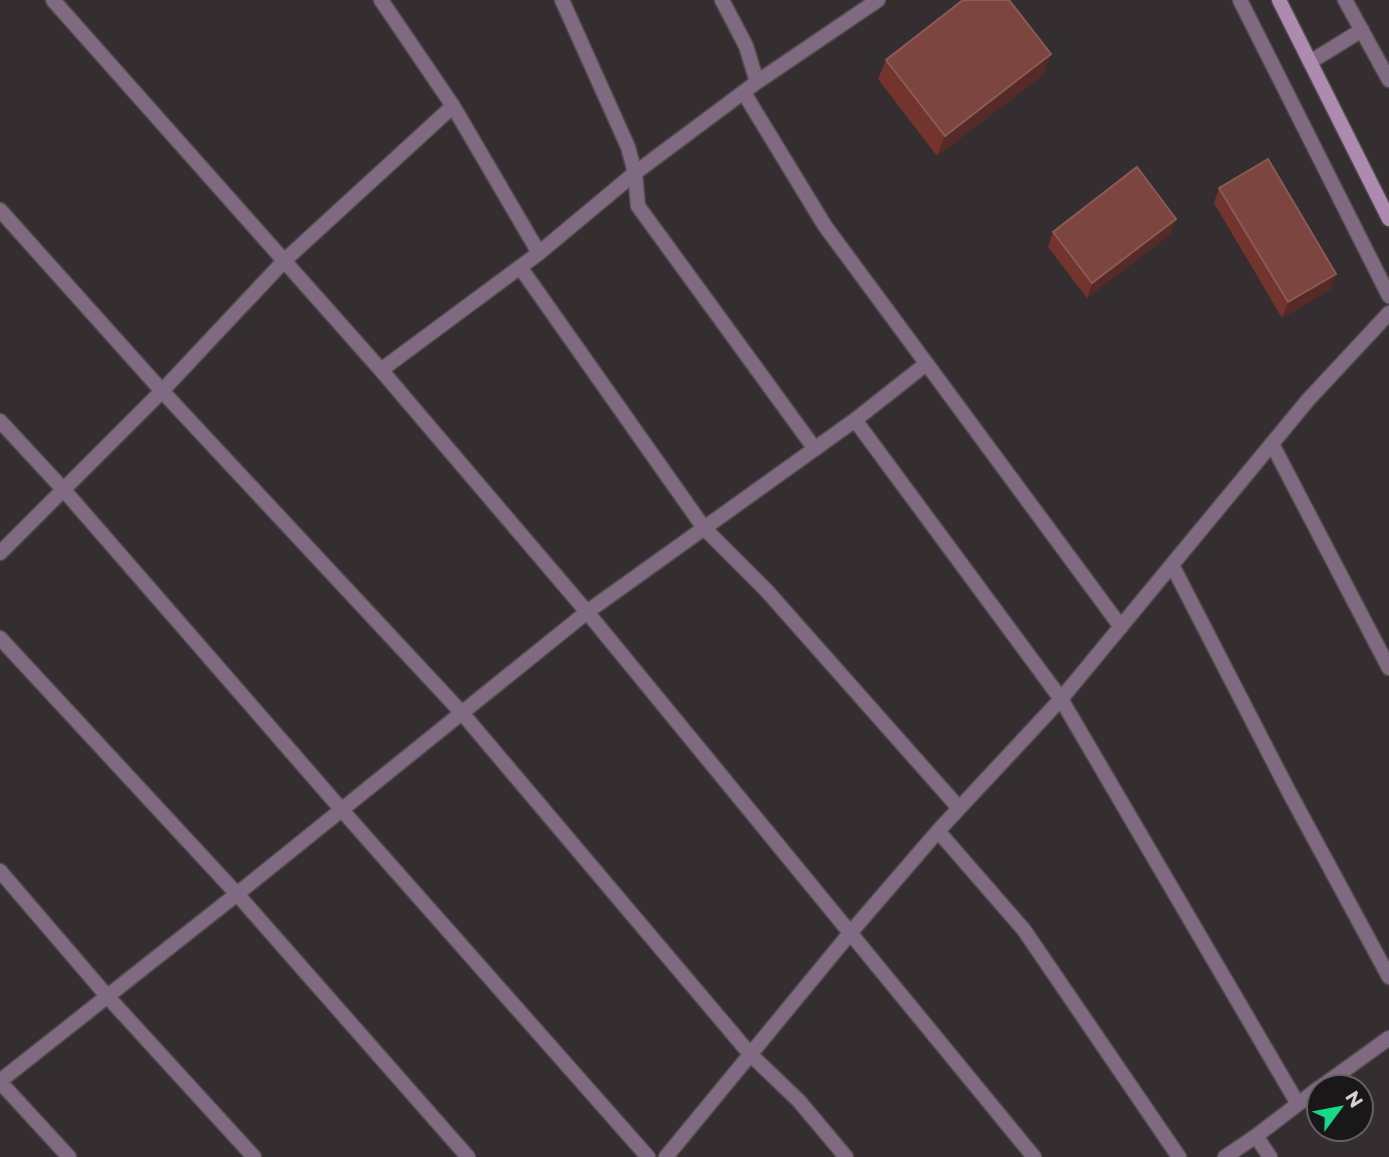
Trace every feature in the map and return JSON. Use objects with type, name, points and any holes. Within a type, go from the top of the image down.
[{"type":"main road","points":[[1279,0],[1389,219]]},
{"type":"street","points":[[53,0],[381,370],[587,612],[1034,1157]]},
{"type":"street","points":[[381,0],[453,106],[539,253]]},
{"type":"street","points":[[562,0],[628,146],[635,173],[638,206],[815,449]]},
{"type":"street","points":[[722,0],[746,46],[757,82]]},
{"type":"street","points":[[381,370],[539,253],[635,173],[757,82],[878,0]]},
{"type":"street","points":[[1240,0],[1389,296]]},
{"type":"street","points":[[1345,0],[1389,80]]},
{"type":"street","points":[[1310,62],[1362,30]]},
{"type":"street","points":[[744,93],[825,226],[1121,627]]},
{"type":"street","points":[[0,553],[162,391],[285,260],[453,106]]},
{"type":"street","points":[[0,210],[162,391],[462,713],[750,1054],[799,1101],[846,1157]]},
{"type":"street","points":[[520,267],[705,528],[766,590],[959,808]]},
{"type":"street","points":[[666,1157],[851,932],[938,831],[1061,699],[1308,400],[1389,313]]},
{"type":"street","points":[[69,1157],[0,1081],[587,612],[855,420],[926,363]]},
{"type":"street","points":[[855,420],[1061,699],[1298,1104]]},
{"type":"street","points":[[0,421],[63,489],[648,1157]]},
{"type":"street","points":[[1272,444],[1389,668]]},
{"type":"street","points":[[1172,565],[1289,792],[1389,977]]},
{"type":"street","points":[[0,638],[237,894],[468,1157]]},
{"type":"street","points":[[938,831],[1024,930],[1179,1157]]},
{"type":"street","points":[[0,871],[107,996],[254,1157]]},
{"type":"street","points":[[1341,1073],[1389,1039]]},
{"type":"street","points":[[1224,1157],[1305,1099]]},
{"type":"street","points":[[1256,1136],[1270,1157]]},
{"type":"building","points":[[963,0],[1009,0],[1051,54],[945,136],[886,60]]},
{"type":"building","points":[[1268,159],[1336,274],[1288,302],[1219,188]]},
{"type":"building","points":[[1137,167],[1176,219],[1092,283],[1053,232]]}]
